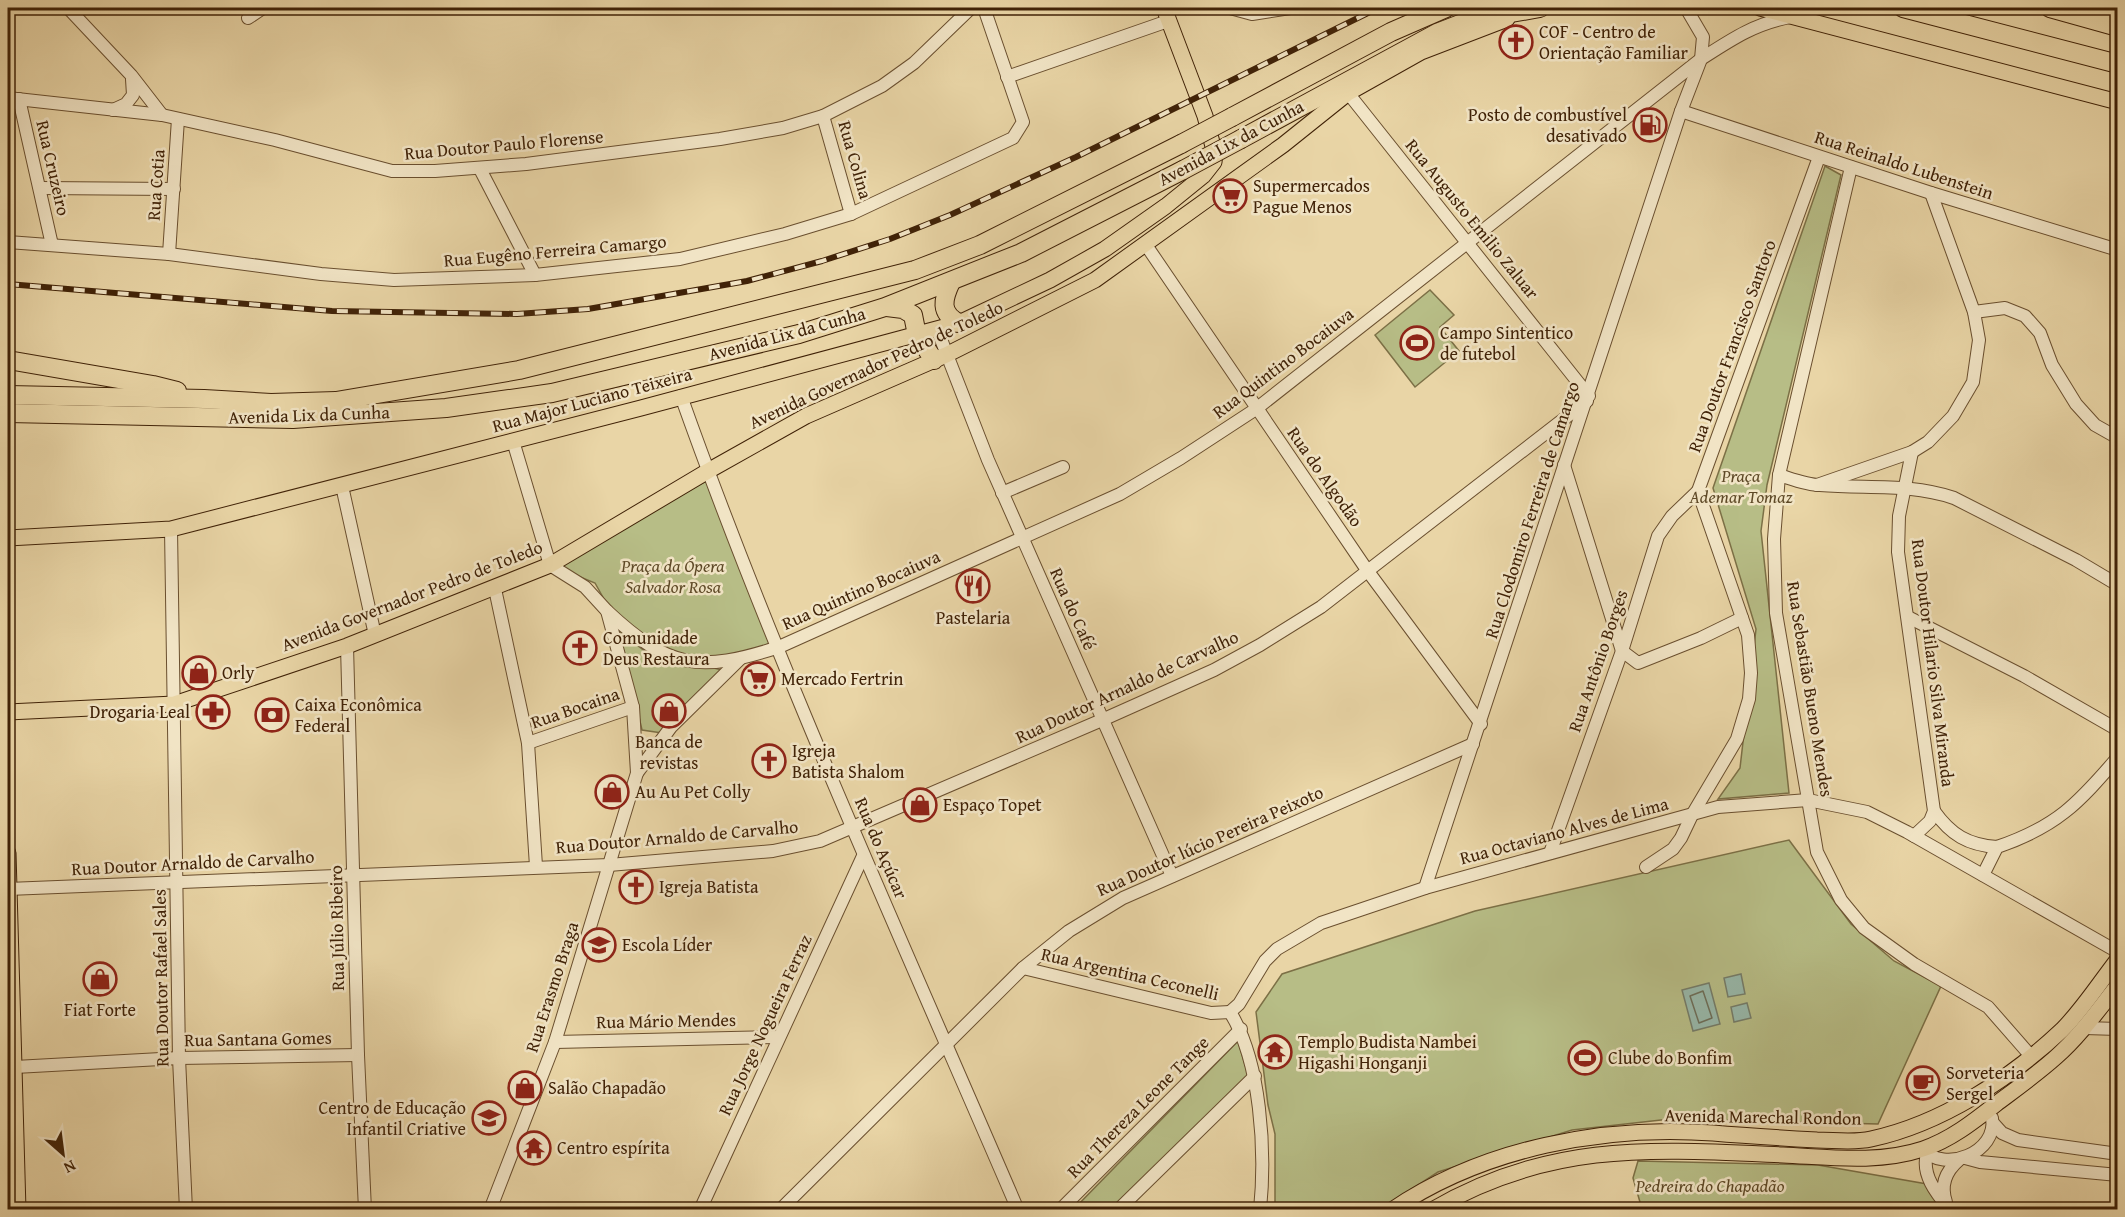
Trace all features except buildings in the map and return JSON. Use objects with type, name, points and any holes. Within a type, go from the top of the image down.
[{"type":"highway","name":"Avenida Lix da Cunha","points":[[8,395],[204,399],[271,403],[336,401],[473,380],[889,278],[980,245],[1181,144],[1391,32],[1446,8]]},
{"type":"highway","name":"Avenida Lix da Cunha","points":[[8,413],[293,418],[446,408],[552,393],[799,334],[885,307],[1021,253],[1241,140],[1437,33],[1501,8]]},
{"type":"highway","points":[[1459,23],[1540,8]]},
{"type":"highway","points":[[1903,8],[2118,64]]},
{"type":"highway","points":[[2053,8],[2118,27]]},
{"type":"highway","points":[[1396,64],[1437,33]]},
{"type":"highway","points":[[951,282],[944,307],[946,313],[959,323]]},
{"type":"highway","points":[[885,307],[908,311],[915,319],[917,335],[940,358]]},
{"type":"highway","points":[[8,360],[153,385],[204,399]]},
{"type":"main road","name":"Avenida Governador Pedro de Toledo","points":[[8,712],[174,704],[347,646],[495,589],[550,565],[806,416],[940,358],[1095,280],[1283,145],[1348,93],[1396,64],[1461,35],[1551,8]]},
{"type":"main road","points":[[1760,8],[1798,16],[2118,102]]},
{"type":"main road","name":"Rua Major Luciano Teixeira","points":[[8,538],[171,529],[959,323],[1050,280],[1105,249],[1158,212],[1203,176],[1214,162],[1215,154],[1206,116],[1166,14]]},
{"type":"main road","name":"Rua Major Luciano Teixeira","points":[[1095,280],[1158,212]]},
{"type":"main road","points":[[8,854],[18,1209]]},
{"type":"main road","name":"Avenida Marechal Rondon","points":[[1392,1209],[1442,1181],[1492,1160],[1534,1147],[1581,1139],[1707,1133],[1869,1140],[1924,1123],[2005,1076],[2062,1029],[2118,958]]},
{"type":"main road","points":[[1432,1209],[1469,1188],[1503,1174],[1610,1151],[1690,1151],[1858,1158],[1925,1152],[1961,1130],[1990,1117],[2057,1057],[2085,1028],[2115,987]]},
{"type":"main road","points":[[1968,1098],[1990,1117]]},
{"type":"main road","points":[[1924,1123],[1919,1139],[1925,1152]]},
{"type":"street","points":[[68,8],[131,75],[162,115]]},
{"type":"street","points":[[248,18],[263,8]]},
{"type":"street","name":"Rua Doutor Paulo Florense","points":[[13,98],[109,111],[162,115],[275,140],[392,171],[480,169],[586,158],[720,139],[783,128],[823,116],[882,86],[941,39],[970,8]]},
{"type":"street","points":[[984,8],[1007,77],[1166,14]]},
{"type":"street","points":[[1230,8],[1252,14],[1290,8]]},
{"type":"street","name":"Rua Clodomiro Ferreira de Camargo","points":[[1425,888],[1481,724],[1681,111],[1701,59],[1703,38],[1686,8]]},
{"type":"street","points":[[2053,8],[2118,18]]},
{"type":"street","name":"Rua Quintino Bocaiuva","points":[[740,659],[779,646],[1120,494],[1256,409],[1470,244],[1701,59],[1763,22],[1798,16]]},
{"type":"street","points":[[109,111],[126,104],[133,95],[131,75]]},
{"type":"street","name":"Rua Eugêno Ferreira Camargo","points":[[8,242],[169,254],[321,274],[394,280],[535,275],[680,259],[740,246],[851,214],[1013,138],[1023,122],[1007,77]]},
{"type":"street","name":"Rua Augusto Emilio Zaluar","points":[[1348,93],[1470,244],[1588,399]]},
{"type":"street","name":"Rua Cruzeiro","points":[[13,98],[40,188],[52,245]]},
{"type":"street","name":"Rua Reinaldo Lubenstein","points":[[1681,111],[1931,194],[2118,250]]},
{"type":"street","name":"Rua Colina","points":[[823,116],[851,214]]},
{"type":"street","name":"Rua Cotia","points":[[169,254],[178,119]]},
{"type":"street","name":"Rua Doutor Francisco Santoro","points":[[1698,491],[1819,158]]},
{"type":"street","name":"Rua Sebastião Bueno Mendes","points":[[1851,167],[1779,475],[1774,538],[1776,613],[1817,852],[1841,900],[1864,927],[1914,964],[1988,1007],[2030,1055]]},
{"type":"street","points":[[480,169],[535,275]]},
{"type":"street","points":[[40,188],[174,189]]},
{"type":"street","points":[[1817,485],[1912,452],[1941,429],[1957,410],[1973,382],[1979,340],[1974,312],[1931,194]]},
{"type":"street","name":"Rua do Algodão","points":[[1146,245],[1367,570],[1481,724]]},
{"type":"street","points":[[1974,312],[2005,308],[2025,316],[2040,333],[2052,364],[2076,404],[2094,425],[2118,438]]},
{"type":"street","name":"Rua do Café","points":[[937,329],[940,358],[1172,876]]},
{"type":"street","name":"Rua do Açúcar","points":[[681,396],[708,471],[863,856],[1018,1209]]},
{"type":"street","name":"Rua Doutor Arnaldo de Carvalho","points":[[8,889],[353,873],[609,865],[773,851],[820,841],[1102,720],[1214,669],[1260,645],[1321,607],[1588,399]]},
{"type":"street","points":[[513,441],[550,565]]},
{"type":"street","name":"Rua Doutor Hilario Silva Miranda","points":[[1912,452],[1899,516],[1898,552],[1934,811],[1930,820],[1914,836]]},
{"type":"street","points":[[1564,465],[1622,651],[1638,663],[1701,638],[1742,618]]},
{"type":"street","points":[[1002,493],[1064,467]]},
{"type":"street","points":[[1779,475],[1817,485],[1905,487],[1954,498],[2076,560],[2118,585]]},
{"type":"street","points":[[342,486],[375,635]]},
{"type":"street","points":[[1646,867],[1673,849],[1737,739],[1749,699],[1751,674],[1748,635],[1698,491]]},
{"type":"street","name":"Rua Antônio Borges","points":[[1550,853],[1622,651],[1658,536],[1672,516],[1698,491]]},
{"type":"street","name":"Rua Doutor Rafael Sales","points":[[171,529],[179,1058],[186,1209]]},
{"type":"street","name":"Rua Erasmo Braga","points":[[550,565],[585,587],[637,639],[664,655],[703,662],[740,659]]},
{"type":"street","points":[[495,589],[528,743],[536,866]]},
{"type":"street","name":"Rua Erasmo Braga","points":[[607,611],[633,707],[637,773]]},
{"type":"street","points":[[1908,617],[2024,676],[2118,730]]},
{"type":"street","name":"Rua Júlio Ribeiro","points":[[347,646],[358,1055],[365,1209]]},
{"type":"street","name":"Rua Erasmo Braga","points":[[490,1209],[555,1042],[637,773],[671,728],[740,659]]},
{"type":"street","name":"Rua Bocaina","points":[[528,743],[633,707]]},
{"type":"street","name":"Rua Doutor lúcio Pereira Peixoto","points":[[780,1209],[1023,968],[1104,908],[1473,744]]},
{"type":"street","points":[[1934,811],[1952,833],[1964,841],[1997,848],[2042,829],[2066,813],[2118,758]]},
{"type":"street","name":"Rua Octaviano Alves de Lima","points":[[1230,1012],[1239,1004],[1265,961],[1292,938],[1321,922],[1425,888],[1718,807],[1808,800],[1867,812],[1914,836],[2118,952]]},
{"type":"street","points":[[1983,875],[1997,848]]},
{"type":"street","name":"Rua Jorge Nogueira Ferraz","points":[[700,1209],[863,856]]},
{"type":"street","name":"Rua Argentina Ceconelli","points":[[1023,968],[1211,1013],[1230,1012]]},
{"type":"street","points":[[2115,987],[2118,1006]]},
{"type":"street","points":[[1230,1012],[1241,1029],[1255,1076],[1262,1189],[1260,1209]]},
{"type":"street","points":[[2085,1028],[2118,1029]]},
{"type":"street","name":"Rua Thereza Leone Tange","points":[[1060,1209],[1241,1029]]},
{"type":"street","name":"Rua Mário Mendes","points":[[555,1042],[778,1037]]},
{"type":"street","name":"Rua Santana Gomes","points":[[15,1067],[179,1058],[358,1055]]},
{"type":"street","points":[[1118,1209],[1255,1076]]},
{"type":"street","points":[[1990,1117],[2002,1133],[2018,1140],[2118,1154]]},
{"type":"street","points":[[1949,1208],[1943,1186],[1946,1175],[1962,1159],[1984,1143],[1991,1133],[1990,1117]]},
{"type":"street","points":[[1925,1152],[1938,1159],[1962,1159],[2118,1175]]},
{"type":"street","points":[[1925,1152],[1926,1171],[1934,1189],[1949,1208]]},
{"type":"green space","name":"Praça Ademar Tomaz","points":[[1825,166],[1841,175],[1767,485],[1761,531],[1789,793],[1718,799],[1740,768],[1756,629],[1713,488]]},
{"type":"green space","name":"Campo Sintentico de futebol","points":[[1430,290],[1454,315],[1440,327],[1459,351],[1415,387],[1375,335]]},
{"type":"green space","name":"Praça da Ópera Salvador Rosa","points":[[706,481],[773,641],[755,652],[736,657],[684,658],[652,643],[609,608],[595,583],[556,567]]},
{"type":"green space","points":[[619,631],[646,652],[722,670],[662,733],[642,730]]},
{"type":"green space","name":"Clube do Bonfim","points":[[1789,840],[1851,924],[1894,961],[1941,986],[1878,1124],[1670,1119],[1572,1130],[1438,1172],[1380,1210],[1275,1209],[1275,1134],[1268,1105],[1256,1012],[1282,974],[1475,911]]},
{"type":"green space","points":[[1238,1041],[1248,1075],[1113,1209],[1073,1210]]},
{"type":"green space","name":"Pedreira do Chapadão","points":[[1638,1161],[1818,1165],[1927,1184],[1947,1209],[1642,1209],[1633,1178]]},
{"type":"water","points":[[1741,974],[1745,994],[1728,997],[1724,978]]},
{"type":"water","points":[[1709,983],[1720,1024],[1693,1031],[1682,990]]},
{"type":"water","points":[[1747,1003],[1751,1018],[1734,1022],[1731,1007]]},
{"type":"railway","points":[[8,284],[332,311],[517,314],[588,309],[747,281],[822,261],[890,239],[950,215],[1076,157],[1378,8]]},
{"type":"place","name":"COF - Centro de Orientação Familiar","points":[[1516,42]]},
{"type":"place","name":"Posto de combustível desativado","points":[[1650,125]]},
{"type":"place","name":"Supermercados Pague Menos","points":[[1230,196]]},
{"type":"place","name":"Campo Sintentico de futebol","points":[[1417,343]]},
{"type":"place","name":"Pastelaria","points":[[973,586]]},
{"type":"place","name":"Comunidade Deus Restaura","points":[[580,648]]},
{"type":"place","name":"Orly","points":[[199,673]]},
{"type":"place","name":"Mercado Fertrin","points":[[758,679]]},
{"type":"place","name":"Banca de revistas","points":[[669,711]]},
{"type":"place","name":"Drogaria Leal","points":[[213,712]]},
{"type":"place","name":"Caixa Econômica Federal","points":[[272,715]]},
{"type":"place","name":"Igreja Batista Shalom","points":[[769,761]]},
{"type":"place","name":"Au Au Pet Colly","points":[[612,792]]},
{"type":"place","name":"Espaço Topet","points":[[920,805]]},
{"type":"place","name":"Igreja Batista","points":[[636,887]]},
{"type":"place","name":"Escola Líder","points":[[599,945]]},
{"type":"place","name":"Fiat Forte","points":[[100,979]]},
{"type":"place","name":"Templo Budista Nambei Higashi Honganji","points":[[1275,1052]]},
{"type":"place","name":"Clube do Bonfim","points":[[1585,1058]]},
{"type":"place","name":"Sorveteria Sergel","points":[[1923,1083]]},
{"type":"place","name":"Salão Chapadão","points":[[525,1088]]},
{"type":"place","name":"Centro de Educação Infantil Criative","points":[[489,1118]]},
{"type":"place","name":"Centro espírita","points":[[534,1148]]}]
